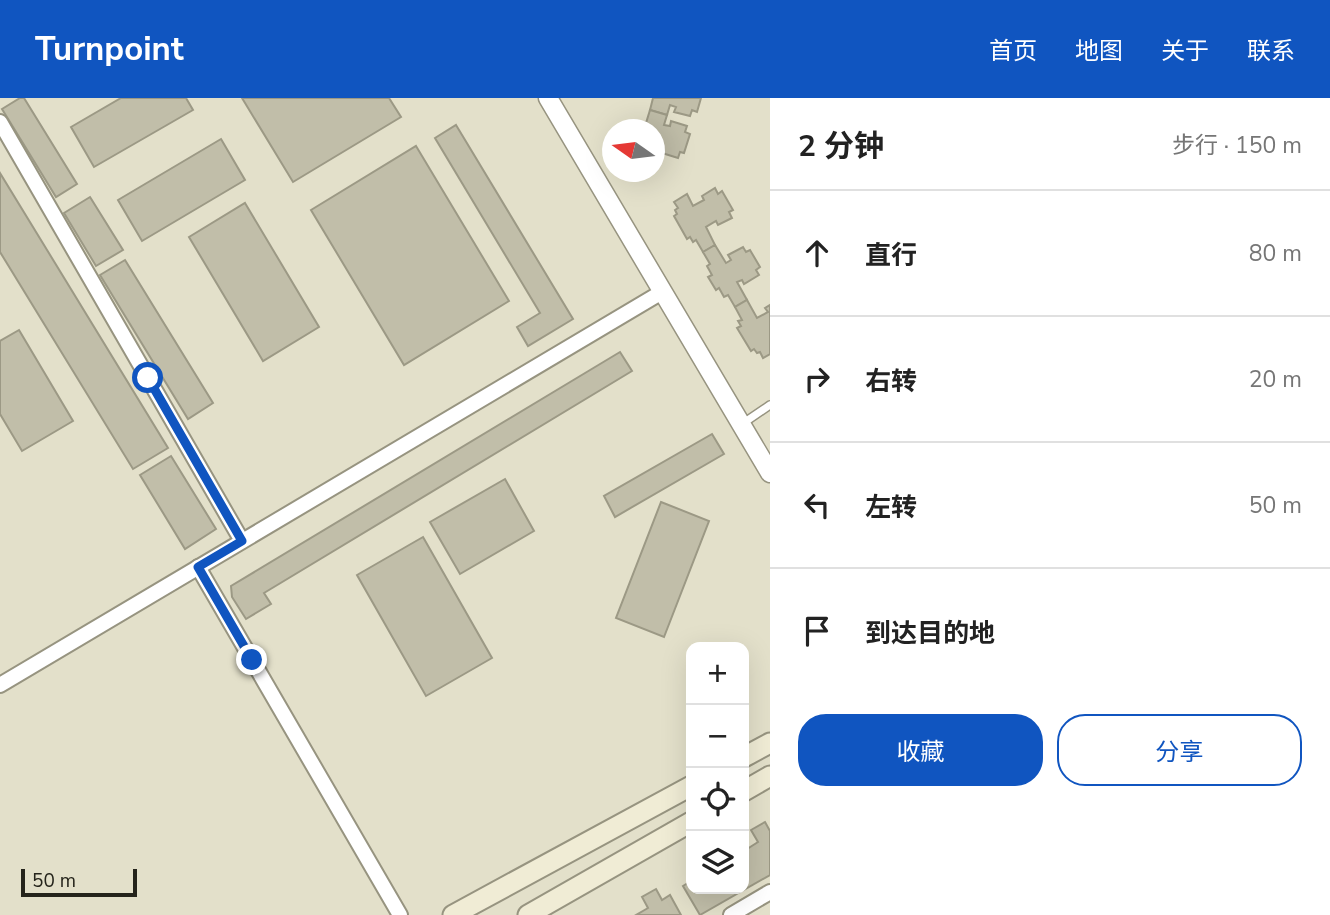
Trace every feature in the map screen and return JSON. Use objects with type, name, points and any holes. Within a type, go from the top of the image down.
[{"type":"main road","points":[[749,755],[770,743]]},
{"type":"main road","points":[[749,788],[770,776]]},
{"type":"main road","points":[[453,915],[686,789]]},
{"type":"main road","points":[[528,915],[686,824]]},
{"type":"street","points":[[548,98],[770,473]]},
{"type":"street","points":[[0,122],[242,541]]},
{"type":"street","points":[[0,685],[662,292]]},
{"type":"street","points":[[198,567],[400,915]]},
{"type":"street","points":[[731,915],[770,892]]},
{"type":"lane","points":[[741,425],[770,405]]},
{"type":"building","points":[[24,98],[77,184],[56,197],[2,109]]},
{"type":"building","points":[[121,98],[186,98],[193,110],[94,167],[71,127]]},
{"type":"building","points":[[242,98],[389,98],[401,117],[293,182]]},
{"type":"building","points":[[653,98],[701,98],[697,112],[692,110],[690,116],[674,112],[676,107],[670,105],[667,115],[650,110]]},
{"type":"building","points":[[650,110],[667,115],[665,122],[665,119],[647,119]]},
{"type":"building","points":[[671,121],[687,126],[685,132],[690,134],[684,153],[680,152],[678,158],[665,154],[665,125],[670,126]]},
{"type":"building","points":[[456,125],[573,319],[528,346],[517,327],[540,313],[435,138]]},
{"type":"building","points":[[221,139],[245,180],[142,241],[118,200]]},
{"type":"building","points":[[416,146],[509,301],[404,365],[311,210]]},
{"type":"building","points":[[0,173],[168,448],[133,469],[0,252]]},
{"type":"building","points":[[715,188],[718,194],[722,191],[733,210],[729,212],[732,218],[718,225],[716,221],[706,227],[715,245],[703,252],[696,240],[693,242],[690,237],[687,239],[674,216],[678,208],[674,202],[687,194],[693,206],[704,200],[702,196]]},
{"type":"building","points":[[90,197],[123,250],[96,266],[64,213]]},
{"type":"building","points":[[245,203],[319,327],[263,361],[189,237]]},
{"type":"building","points":[[715,245],[726,263],[731,260],[728,255],[743,247],[746,252],[750,250],[760,267],[756,270],[759,275],[744,284],[742,280],[737,282],[747,300],[735,307],[728,295],[724,297],[719,288],[716,290],[708,277],[712,275],[707,266],[710,264],[703,252]]},
{"type":"building","points":[[125,260],[213,403],[188,419],[100,275]]},
{"type":"building","points":[[747,300],[757,318],[768,312],[765,308],[770,305],[770,354],[763,358],[760,352],[757,353],[754,349],[751,351],[737,328],[741,326],[738,321],[742,320],[735,307]]},
{"type":"building","points":[[19,330],[73,421],[22,451],[0,414],[0,341]]},
{"type":"building","points":[[620,352],[632,371],[264,593],[271,604],[246,619],[232,597],[231,586]]},
{"type":"building","points":[[712,434],[724,454],[615,517],[604,496]]},
{"type":"building","points":[[171,456],[216,529],[185,549],[140,475]]},
{"type":"building","points":[[505,479],[534,531],[460,574],[430,522]]},
{"type":"building","points":[[661,502],[709,521],[664,637],[616,618]]},
{"type":"building","points":[[423,537],[492,658],[426,696],[357,575]]},
{"type":"building","points":[[765,822],[770,831],[770,875],[749,887],[749,848],[758,842],[751,830]]},
{"type":"building","points":[[656,889],[662,900],[670,895],[681,915],[636,915],[648,908],[642,897]]},
{"type":"building","points":[[688,894],[737,894],[700,915]]},
{"type":"route","points":[[148,378],[242,541],[198,567],[252,660]]}]
